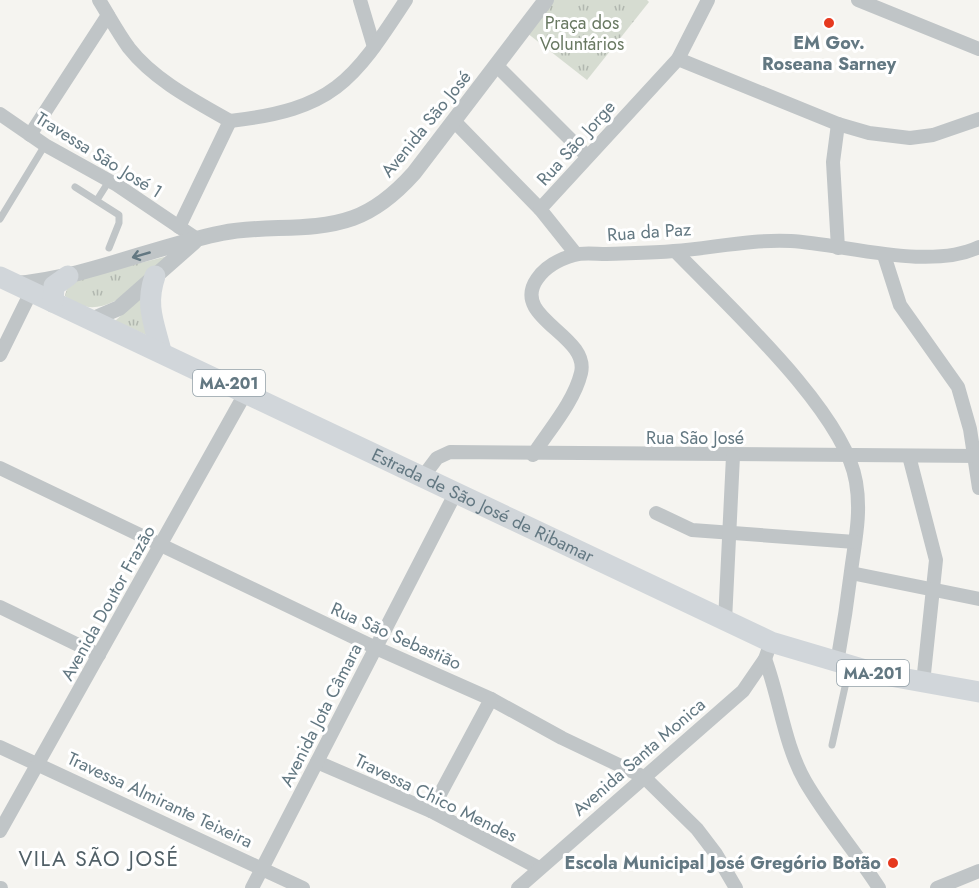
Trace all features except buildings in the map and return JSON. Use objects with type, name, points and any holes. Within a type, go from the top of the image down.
[{"type":"main road","points":[[53,302],[54,286],[68,276]]},
{"type":"main road","points":[[155,276],[149,294],[149,306],[161,351]]},
{"type":"main road","name":"Estrada de São José de Ribamar","points":[[15,284],[161,351],[455,494],[725,621],[768,650],[923,683],[979,692]]},
{"type":"street","points":[[99,0],[140,60],[169,84],[231,121],[269,117],[304,106],[331,93],[361,66],[406,0]]},
{"type":"street","points":[[360,0],[374,47]]},
{"type":"street","name":"Avenida São José","points":[[15,284],[68,276],[197,239],[237,231],[338,223],[366,213],[398,190],[454,122],[546,0]]},
{"type":"street","name":"Rua São Jorge","points":[[576,254],[540,209],[678,58],[708,0]]},
{"type":"street","points":[[858,0],[979,49]]},
{"type":"street","points":[[30,135],[108,15]]},
{"type":"street","points":[[678,58],[838,124],[869,133],[910,138],[933,135],[979,119]]},
{"type":"street","points":[[497,66],[587,156]]},
{"type":"street","name":"Travessa São José 1","points":[[0,114],[45,146],[110,181],[197,239]]},
{"type":"street","points":[[179,227],[231,121]]},
{"type":"street","points":[[454,122],[540,209]]},
{"type":"street","points":[[838,124],[833,162],[838,248]]},
{"type":"street","points":[[91,320],[113,312],[197,239]]},
{"type":"street","name":"Rua da Paz","points":[[533,454],[568,400],[581,372],[581,359],[576,348],[536,310],[532,286],[554,264],[576,254],[675,251],[757,240],[793,241],[884,255],[947,256],[979,247]]},
{"type":"street","points":[[675,251],[787,368],[836,432],[850,457],[856,483],[860,522],[851,573],[843,665]]},
{"type":"street","points":[[884,255],[900,305],[958,387],[976,457],[979,488]]},
{"type":"street","points":[[0,355],[15,284]]},
{"type":"street","name":"Avenida Doutor Frazão","points":[[0,831],[246,392]]},
{"type":"street","name":"Rua São José","points":[[422,477],[437,458],[450,452],[976,457]]},
{"type":"street","points":[[725,621],[734,456]]},
{"type":"street","points":[[909,456],[936,560],[923,683]]},
{"type":"street","name":"Rua São Sebastião","points":[[0,468],[376,648],[491,699],[562,738],[644,777],[697,829],[716,854],[736,888]]},
{"type":"street","name":"Avenida Jota Câmara","points":[[252,888],[455,494]]},
{"type":"street","points":[[656,513],[692,530],[855,542]]},
{"type":"street","points":[[851,573],[979,599]]},
{"type":"street","points":[[0,608],[99,655]]},
{"type":"street","points":[[768,650],[790,746],[805,781],[879,888]]},
{"type":"street","name":"Avenida Santa Monica","points":[[518,888],[743,691],[768,650]]},
{"type":"street","points":[[431,811],[491,699]]},
{"type":"street","name":"Travessa Almirante Teixeira","points":[[0,747],[263,867],[303,888]]},
{"type":"street","name":"Travessa Chico Mendes","points":[[317,762],[431,811],[539,868]]},
{"type":"street","points":[[937,888],[979,871]]},
{"type":"lane","points":[[0,219],[45,146]]},
{"type":"lane","points":[[98,200],[110,181]]},
{"type":"lane","points":[[75,187],[98,200],[120,218],[109,248]]},
{"type":"lane","points":[[832,745],[843,665]]},
{"type":"green space","name":"Praça dos Voluntários","points":[[553,0],[647,0],[649,2],[587,80],[527,33]]},
{"type":"green space","points":[[168,256],[134,288],[121,298],[107,304],[93,307],[79,305],[65,296],[68,284],[77,279]]},
{"type":"green space","points":[[144,294],[151,337],[115,321]]},
{"type":"place","name":"EM Gov. Roseana Sarney","points":[[829,23]]},
{"type":"place","name":"Escola Municipal José Gregório Botão","points":[[893,863]]},
{"type":"district","name":"VILA SÃO JOSÉ","points":[[99,859]]}]
